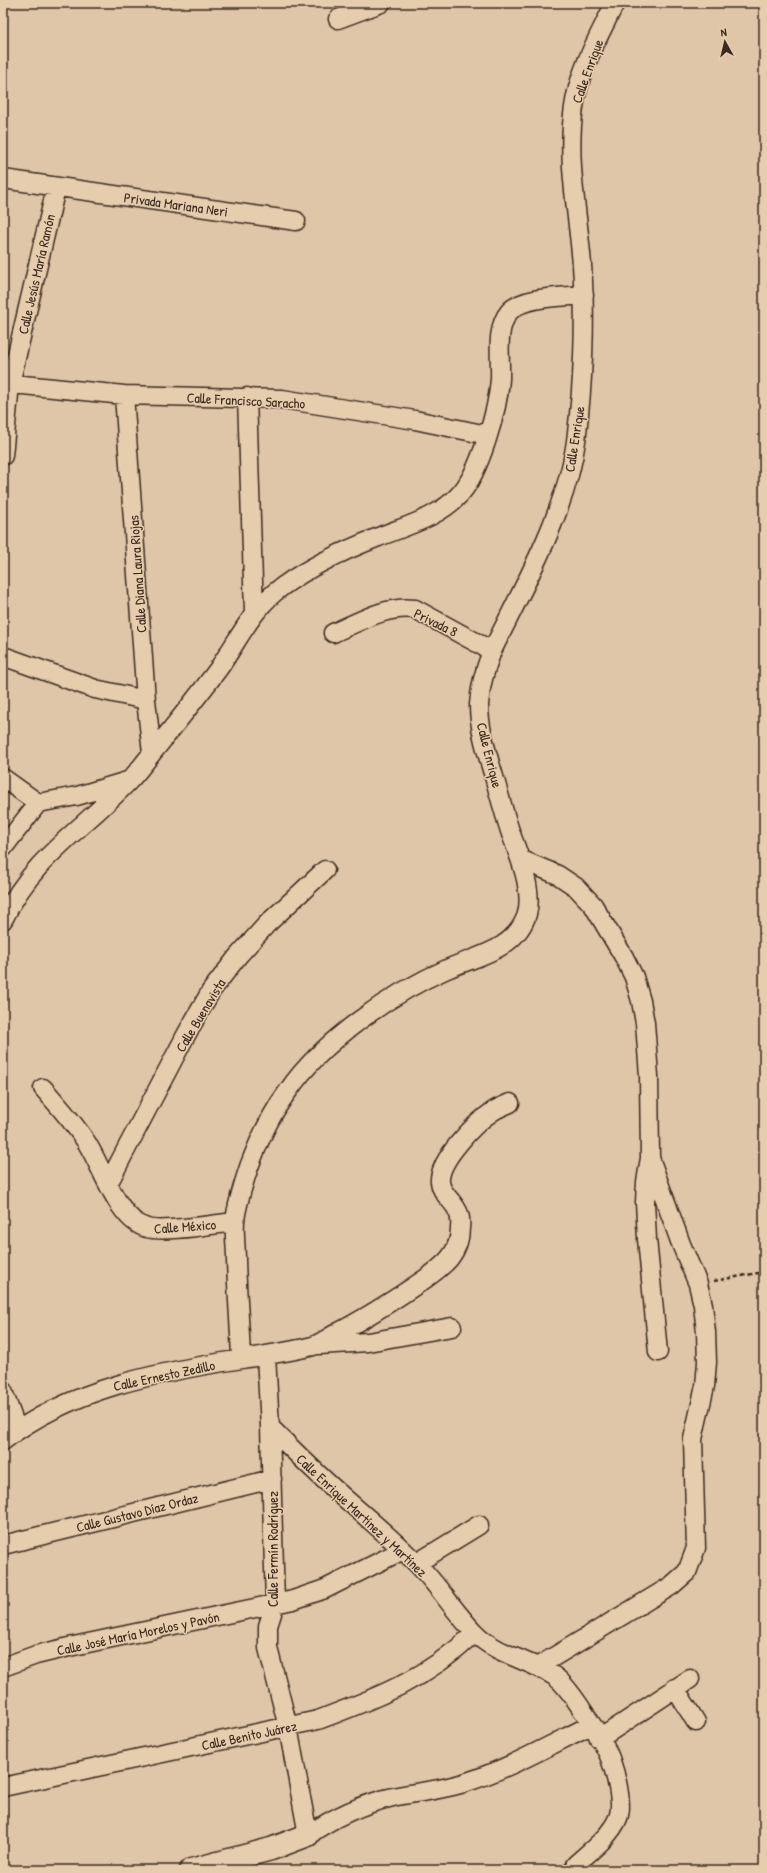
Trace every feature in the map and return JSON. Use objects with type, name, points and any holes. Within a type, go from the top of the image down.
[{"type":"street","points":[[338,19],[381,3]]},
{"type":"street","name":"Calle Enrique","points":[[520,860],[506,820],[481,725],[479,706],[481,687],[483,673],[492,651],[558,508],[568,477],[576,443],[580,408],[584,295],[571,164],[574,105],[591,53],[615,3]]},
{"type":"street","name":"Privada Mariana Neri","points":[[3,179],[56,188],[296,221]]},
{"type":"street","name":"Calle Jesús María Ramón","points":[[3,456],[6,384],[56,188]]},
{"type":"street","points":[[3,920],[10,904],[41,863],[56,847],[130,781],[198,697],[254,612],[280,588],[317,564],[420,521],[446,508],[460,495],[470,482],[478,465],[496,402],[500,380],[501,333],[509,312],[517,306],[532,301],[584,295]]},
{"type":"street","name":"Calle Francisco Saracho","points":[[6,384],[124,395],[247,398],[321,404],[415,420],[487,435]]},
{"type":"street","name":"Calle Diana Laura Riojas","points":[[124,395],[146,700],[152,753]]},
{"type":"street","points":[[247,398],[254,612]]},
{"type":"street","name":"Privada 8","points":[[333,633],[393,608],[415,609],[492,651]]},
{"type":"street","points":[[3,656],[95,689],[146,700]]},
{"type":"street","points":[[3,778],[38,803]]},
{"type":"street","points":[[3,848],[38,803],[77,796],[130,781]]},
{"type":"street","points":[[520,860],[558,875],[576,887],[593,905],[613,936],[634,977],[645,1024],[649,1076],[650,1158],[646,1182],[645,1202],[658,1352]]},
{"type":"street","points":[[242,1359],[235,1222],[242,1189],[253,1156],[268,1122],[289,1090],[313,1062],[344,1033],[377,1008],[417,983],[500,948],[512,939],[520,929],[527,914],[528,897],[526,880],[520,860]]},
{"type":"street","name":"Calle Buenavista","points":[[108,1184],[186,1035],[211,991],[238,956],[267,924],[325,870]]},
{"type":"street","name":"Calle México","points":[[43,1088],[86,1141],[108,1184],[127,1216],[139,1226],[149,1229],[162,1230],[235,1222]]},
{"type":"street","points":[[315,1345],[365,1318],[426,1278],[457,1249],[461,1223],[458,1212],[442,1191],[440,1175],[453,1151],[470,1131],[492,1111],[510,1103]]},
{"type":"street","points":[[536,1667],[671,1586],[684,1575],[691,1564],[696,1548],[693,1439],[705,1386],[707,1362],[703,1305],[698,1284],[680,1244],[650,1158]]},
{"type":"street","points":[[315,1345],[368,1342],[452,1328]]},
{"type":"street","name":"Calle Ernesto Zedillo","points":[[10,1436],[69,1403],[108,1387],[146,1376],[266,1356],[315,1345]]},
{"type":"street","points":[[266,1356],[270,1426]]},
{"type":"street","points":[[3,1391],[10,1436]]},
{"type":"street","name":"Calle Enrique Martínez y Martínez","points":[[270,1426],[315,1472],[417,1563],[475,1633],[494,1647],[510,1656],[555,1676],[567,1687],[610,1758],[618,1793],[620,1811],[614,1825],[575,1865]]},
{"type":"street","name":"Calle Fermín Rodríguez","points":[[270,1426],[275,1604],[268,1626],[268,1648],[288,1727],[308,1835]]},
{"type":"street","name":"Calle Gustavo Díaz Ordaz","points":[[3,1545],[272,1479]]},
{"type":"street","points":[[417,1563],[479,1525]]},
{"type":"street","name":"Calle José María Morelos y Pavón","points":[[3,1667],[36,1655],[69,1647],[275,1604],[325,1589],[403,1550]]},
{"type":"street","name":"Calle Benito Juárez","points":[[3,1787],[318,1720],[353,1707],[414,1680],[458,1650],[475,1633]]},
{"type":"street","points":[[192,1870],[271,1849],[308,1835],[324,1824],[369,1803],[393,1797],[447,1788],[489,1774],[595,1732],[690,1679]]},
{"type":"street","points":[[675,1688],[696,1722]]},
{"type":"path","points":[[698,1284],[764,1272]]}]
